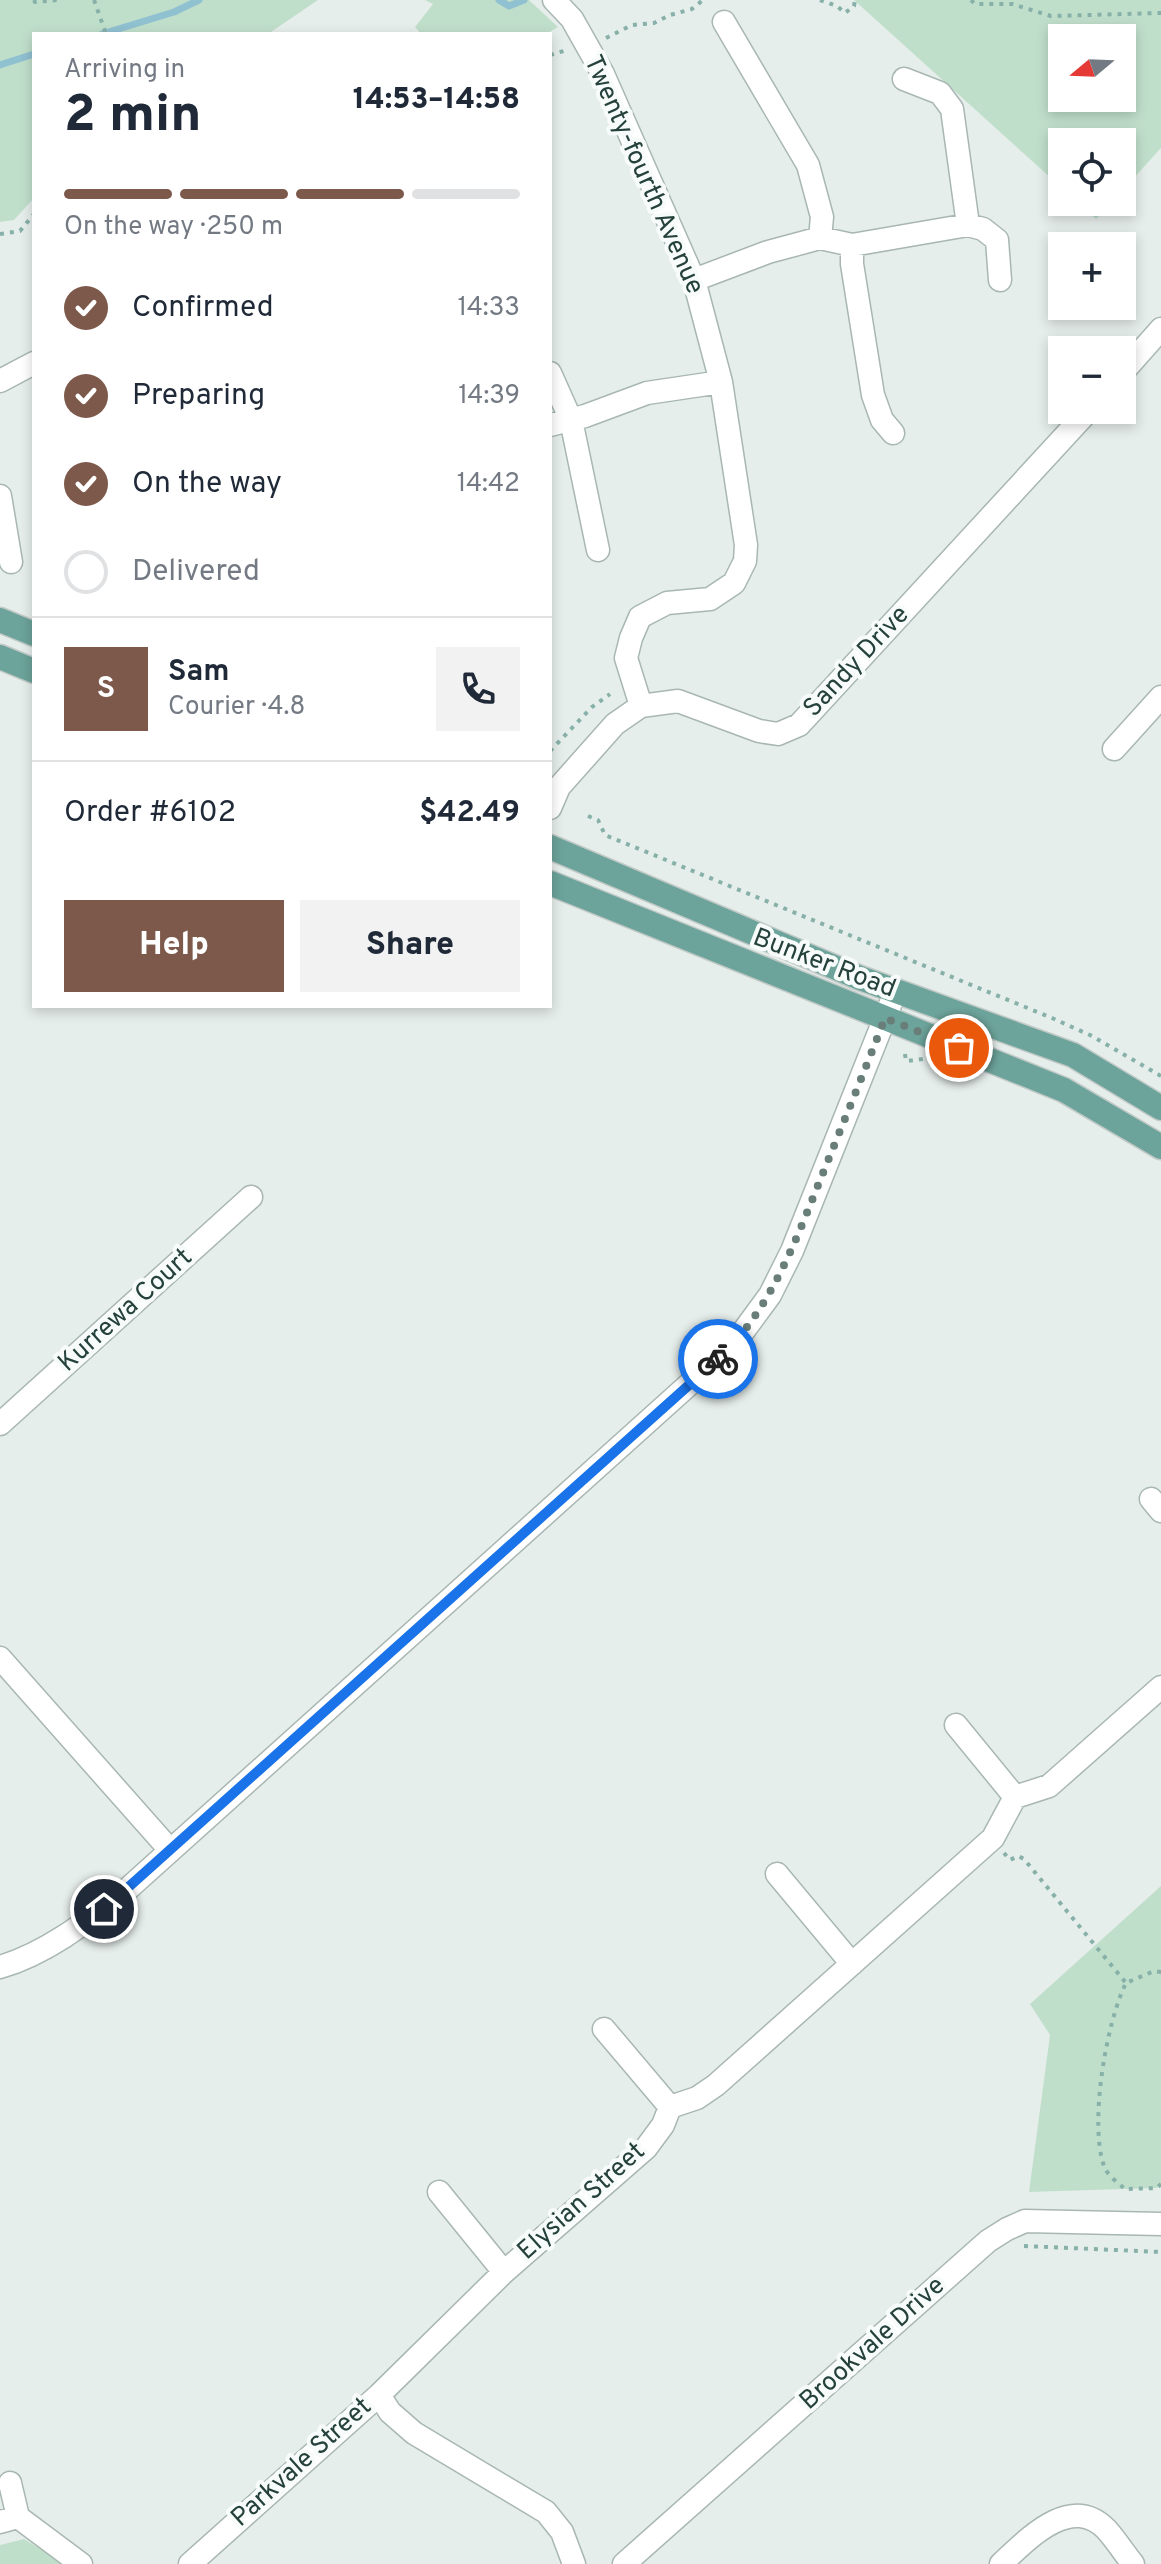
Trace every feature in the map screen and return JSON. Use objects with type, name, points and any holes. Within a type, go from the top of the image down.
[{"type":"main road","points":[[0,620],[32,633]]},
{"type":"main road","points":[[0,657],[32,670]]},
{"type":"main road","name":"Bunker Road","points":[[552,848],[847,972],[1073,1055],[1161,1108]]},
{"type":"main road","name":"Bunker Road","points":[[552,884],[851,1007],[1064,1090],[1161,1147]]},
{"type":"street","name":"Twenty-fourth Avenue","points":[[555,1],[572,19],[603,74],[694,280],[721,382],[746,545],[745,561],[734,583],[710,599],[667,603],[640,617],[626,658],[641,706]]},
{"type":"street","points":[[724,22],[808,165],[822,217],[820,238]]},
{"type":"street","points":[[904,79],[940,93],[952,109],[968,225]]},
{"type":"street","points":[[694,280],[768,252],[820,238],[852,245],[968,225],[983,229],[997,240],[1000,280]]},
{"type":"street","points":[[852,245],[852,264],[873,395],[882,420],[893,433]]},
{"type":"street","points":[[1136,357],[1161,329]]},
{"type":"street","points":[[0,381],[32,364]]},
{"type":"street","points":[[560,423],[647,393],[721,382]]},
{"type":"street","points":[[552,383],[560,423],[598,550]]},
{"type":"street","name":"Sandy Drive","points":[[641,706],[678,701],[759,731],[778,734],[799,725],[1076,424]]},
{"type":"street","points":[[0,496],[11,562]]},
{"type":"street","points":[[1114,749],[1161,697]]},
{"type":"street","points":[[552,803],[559,787],[615,724],[641,706]]},
{"type":"street","points":[[0,1967],[49,1945],[86,1923],[734,1344],[770,1295],[792,1251],[896,990]]},
{"type":"street","name":"Kurrewa Court","points":[[0,1424],[251,1197]]},
{"type":"street","points":[[0,1658],[170,1850]]},
{"type":"street","points":[[604,2029],[670,2107],[697,2098],[716,2085],[993,1838],[1015,1797],[1049,1786],[1161,1687]]},
{"type":"street","points":[[956,1725],[1015,1797]]},
{"type":"street","points":[[777,1874],[852,1964]]},
{"type":"street","name":"Elysian Street","points":[[379,2395],[504,2272],[646,2148],[663,2125],[670,2107]]},
{"type":"street","points":[[439,2192],[504,2272]]},
{"type":"street","name":"Brookvale Drive","points":[[624,2564],[988,2241],[1025,2221],[1161,2224]]},
{"type":"street","points":[[379,2395],[390,2412],[414,2433],[546,2512],[562,2532],[574,2564]]},
{"type":"street","name":"Parkvale Street","points":[[190,2564],[379,2395]]},
{"type":"street","points":[[10,2483],[9,2520],[81,2564]]},
{"type":"street","points":[[1001,2564],[1036,2532],[1058,2519],[1081,2516],[1104,2527],[1133,2564]]},
{"type":"path","points":[[34,0],[58,0]]},
{"type":"path","points":[[94,0],[105,32]]},
{"type":"path","points":[[586,44],[613,36],[632,25],[654,23],[692,9],[703,0]]},
{"type":"path","points":[[820,0],[837,6],[845,13],[854,6],[855,0]]},
{"type":"path","points":[[971,0],[975,4],[1012,4],[1051,16],[1161,13]]},
{"type":"path","points":[[0,234],[20,231],[32,216]]},
{"type":"path","points":[[552,749],[592,707],[610,694]]},
{"type":"path","points":[[588,816],[598,820],[605,835],[1040,1012],[1092,1036],[1161,1076]]},
{"type":"path","points":[[993,1838],[1010,1860],[1018,1856],[1024,1859],[1126,1983]]},
{"type":"path","points":[[1161,1972],[1154,1971],[1126,1983],[1116,2003],[1100,2095],[1097,2139],[1105,2170],[1125,2189],[1157,2188],[1161,2184]]},
{"type":"path","points":[[1012,2250],[1023,2246],[1048,2246],[1161,2252]]},
{"type":"green space","points":[[0,0],[318,0],[271,32],[32,32],[32,200],[14,220],[0,222]]},
{"type":"green space","points":[[425,0],[529,0],[558,27],[549,32],[419,32],[415,27],[433,4]]},
{"type":"green space","points":[[854,0],[1161,0],[1161,148],[1136,176],[1136,128],[1048,128],[1048,175]]},
{"type":"green space","points":[[1161,1886],[1161,2184],[1157,2188],[1029,2192],[1050,2035],[1030,2004]]},
{"type":"green space","points":[[24,2539],[65,2564],[0,2564],[0,2545]]},
{"type":"waterway","points":[[109,32],[174,12],[199,0]]},
{"type":"waterway","points":[[499,0],[509,6],[524,0]]},
{"type":"waterway","points":[[0,65],[32,55]]},
{"type":"way so far","points":[[718,1359],[734,1344],[770,1295],[792,1251],[885,1018],[959,1048]]},
{"type":"route","points":[[104,1909],[718,1359]]}]
